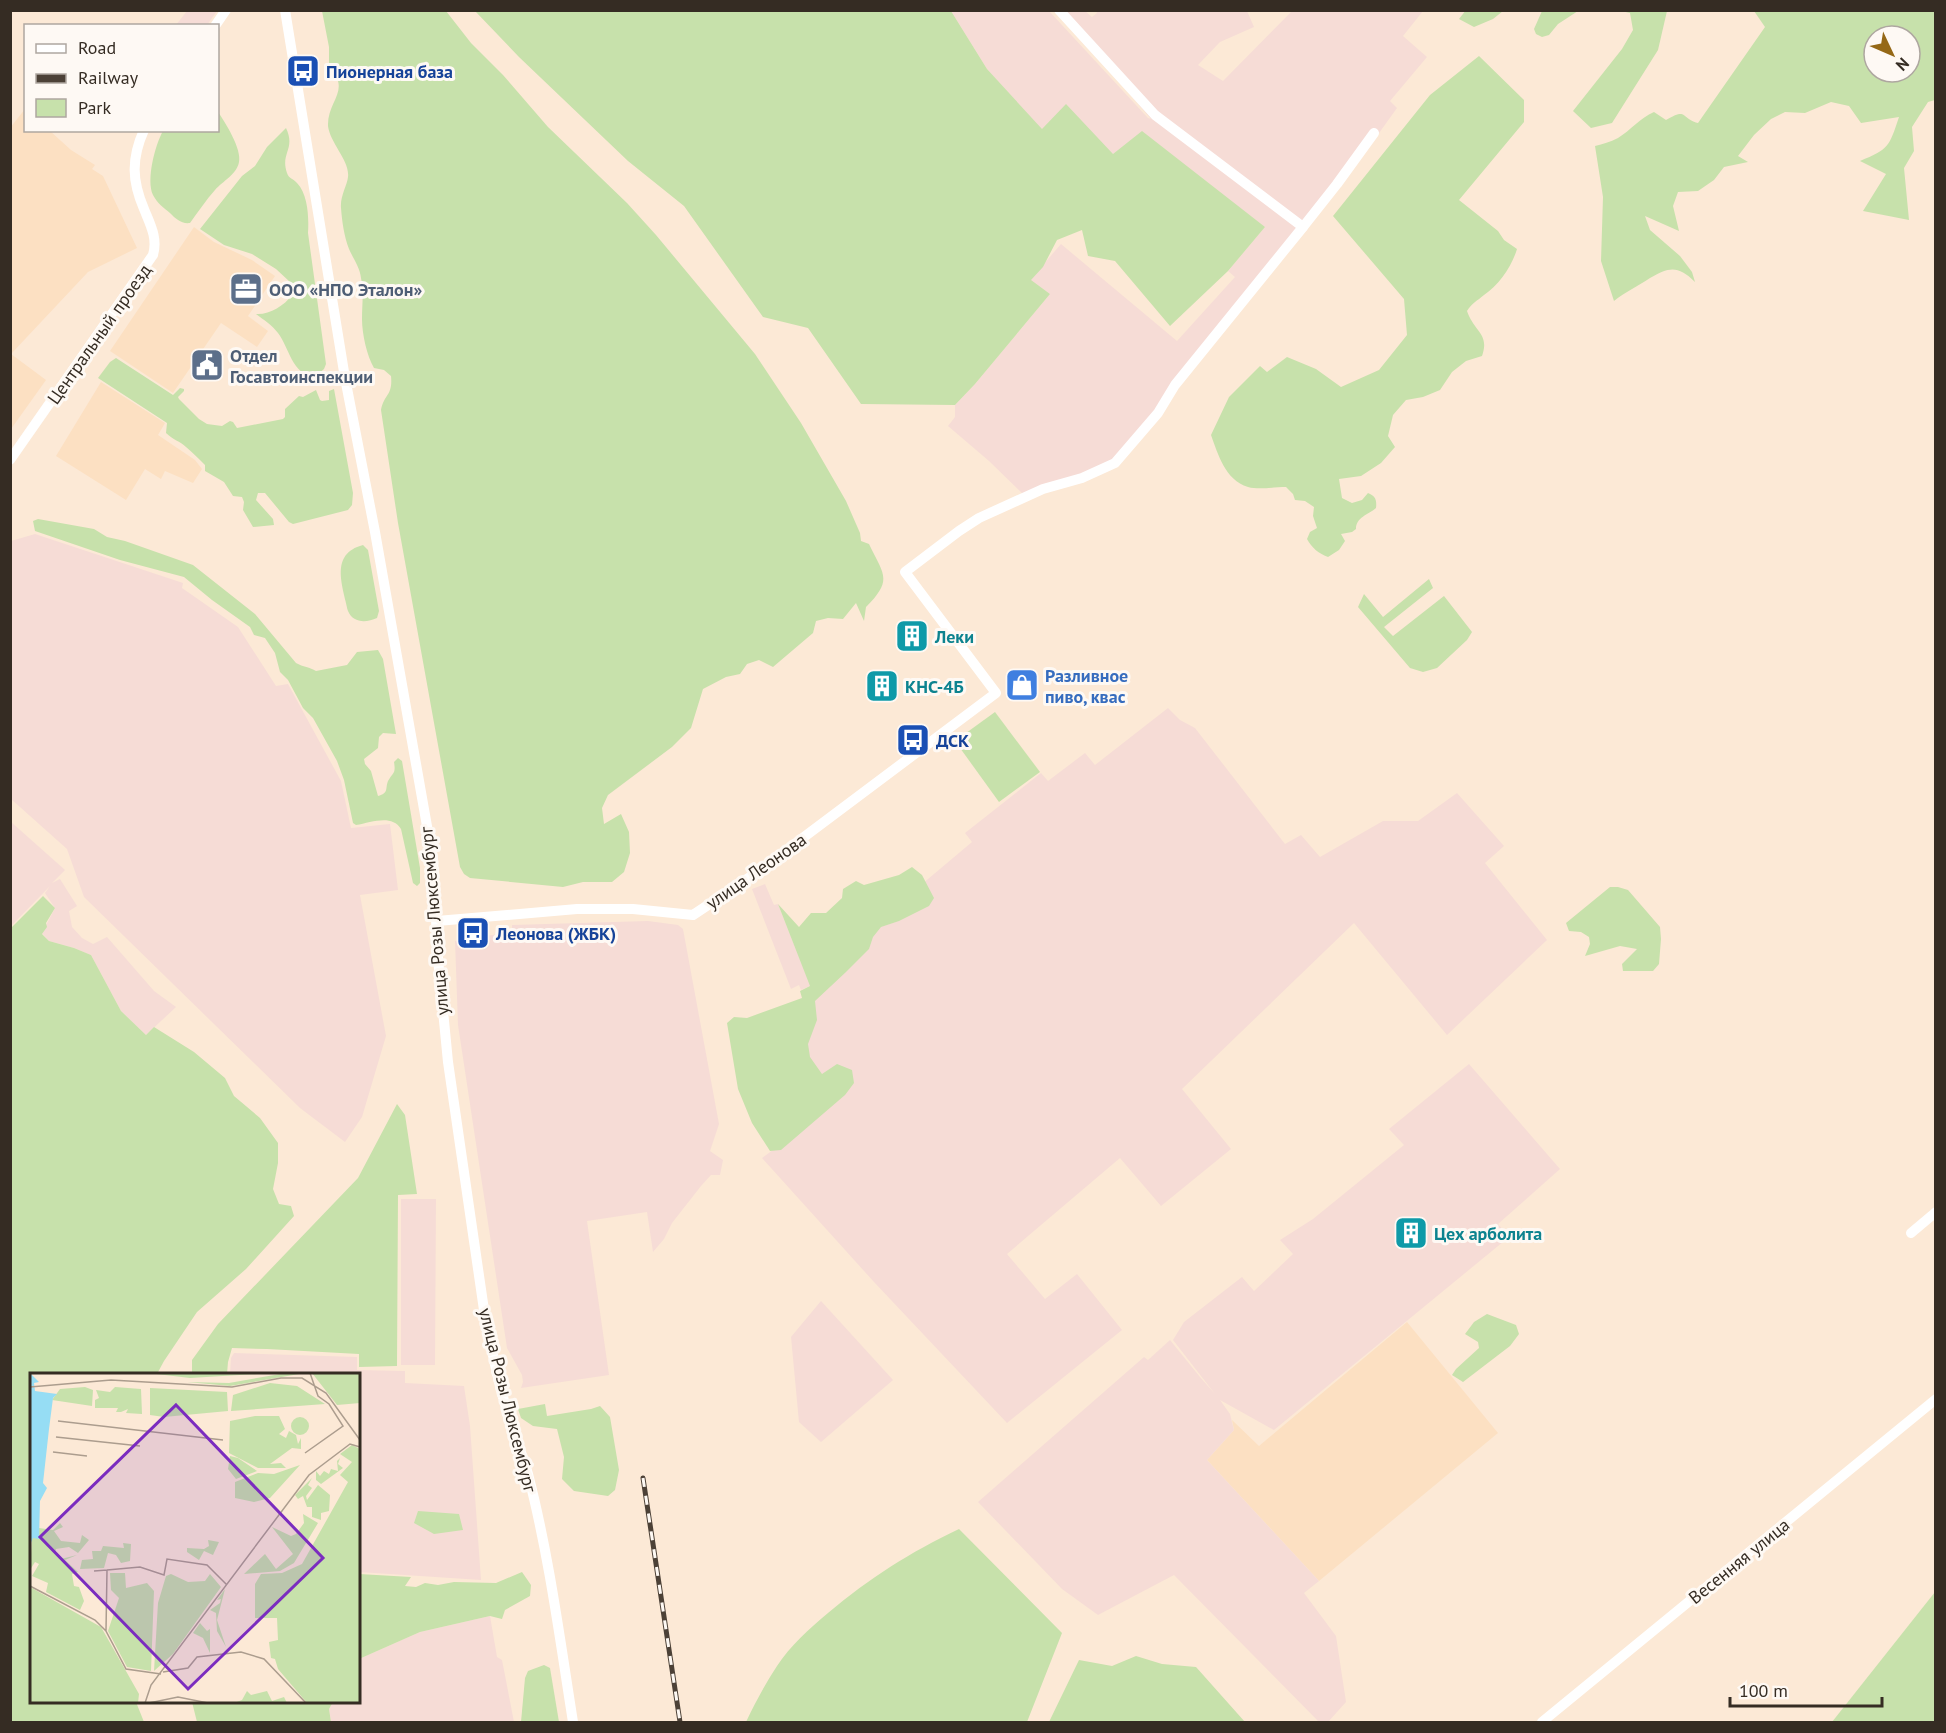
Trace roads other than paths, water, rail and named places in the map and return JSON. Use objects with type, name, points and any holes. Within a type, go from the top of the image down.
[{"type":"street","points":[[216,24],[226,10]]},
{"type":"street","name":"улица Розы Люксембург","points":[[285,10],[345,378],[377,543],[433,861],[439,970],[448,1062],[490,1347],[534,1502],[559,1631],[573,1722]]},
{"type":"street","points":[[1059,10],[1155,115],[1303,227],[1374,133]]},
{"type":"street","name":"Центральный проезд","points":[[10,460],[153,255],[154,236],[138,196],[133,165],[143,132]]},
{"type":"street","name":"улица Леонова","points":[[437,921],[577,909],[633,909],[693,915],[756,873],[996,693],[905,572],[958,531],[979,518],[1043,489],[1082,478],[1115,463],[1158,413],[1175,385],[1303,227]]},
{"type":"street","points":[[1911,1233],[1935,1212]]},
{"type":"street","name":"Весенняя улица","points":[[1542,1722],[1935,1399]]},
{"type":"railway","points":[[643,1478],[680,1722]]},
{"type":"place","name":"Пионерная база","points":[[303,71]]},
{"type":"place","name":"ООО «НПО Эталон»","points":[[246,289]]},
{"type":"place","name":"Отдел Госавтоинспекции","points":[[207,365]]},
{"type":"place","name":"Леки","points":[[912,636]]},
{"type":"place","name":"Разливное пиво, квас","points":[[1022,685]]},
{"type":"place","name":"КНС-4Б","points":[[882,686]]},
{"type":"place","name":"ДСК","points":[[913,740]]},
{"type":"place","name":"Леонова (ЖБК)","points":[[473,933]]},
{"type":"place","name":"Цех арболита","points":[[1411,1233]]}]
